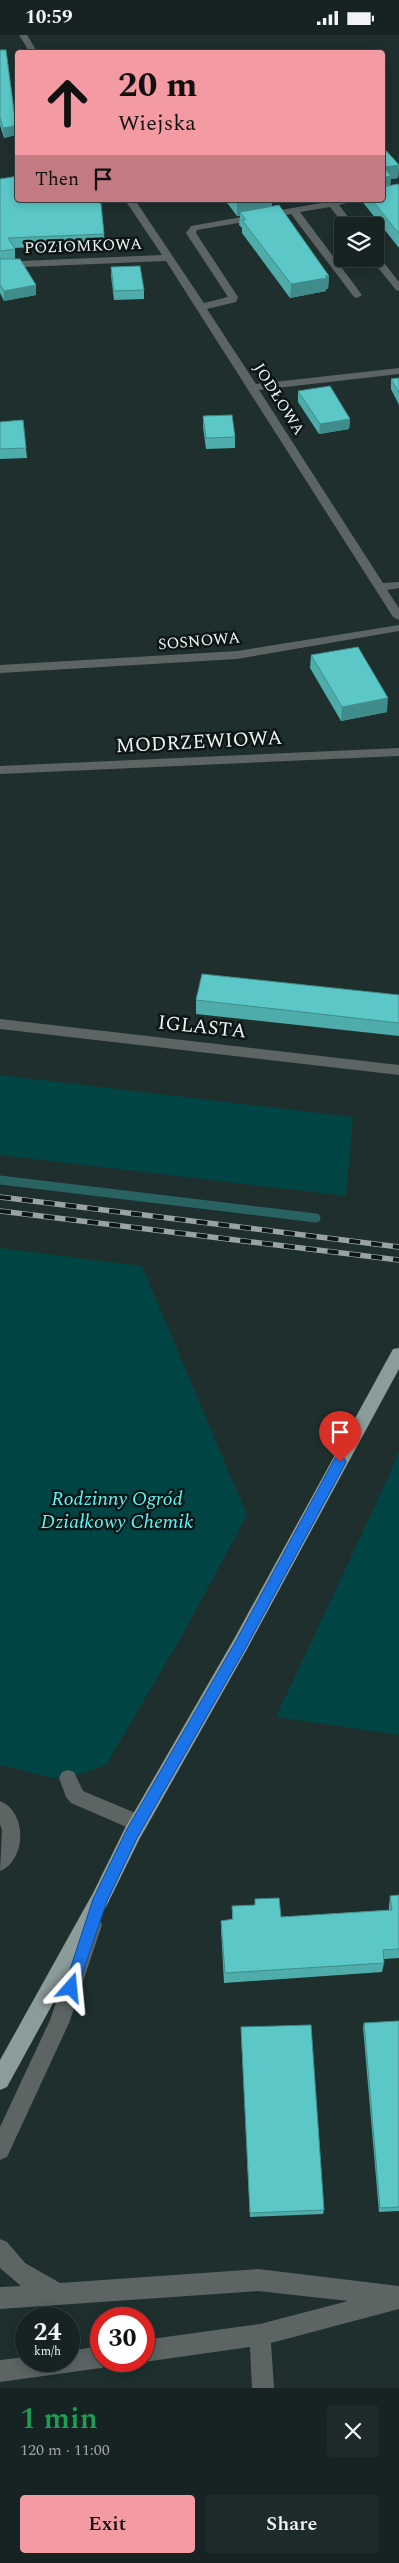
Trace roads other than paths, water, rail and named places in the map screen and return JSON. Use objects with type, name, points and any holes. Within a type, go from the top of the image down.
[{"type":"main road","points":[[0,2080],[100,1899],[138,1823],[240,1645],[399,1354]]},
{"type":"street","points":[[23,35],[32,50]]},
{"type":"street","name":"JODŁOWA","points":[[131,202],[202,307],[399,617]]},
{"type":"street","points":[[202,307],[228,303],[233,300],[233,297],[191,231],[199,227],[343,202]]},
{"type":"street","points":[[332,204],[343,217]]},
{"type":"street","points":[[293,210],[357,295]]},
{"type":"street","name":"POZIOMKOWA","points":[[0,265],[168,258]]},
{"type":"street","points":[[383,267],[399,288]]},
{"type":"street","points":[[252,388],[399,371]]},
{"type":"street","points":[[381,587],[399,585]]},
{"type":"street","name":"SOSNOWA","points":[[0,669],[237,655],[399,628]]},
{"type":"street","name":"MODRZEWIOWA","points":[[0,770],[399,752]]},
{"type":"street","name":"IGLASTA","points":[[0,1025],[399,1070]]},
{"type":"street","points":[[68,1777],[72,1791],[77,1797],[138,1823]]},
{"type":"street","points":[[0,1810],[11,1826],[12,1841],[0,1862]]},
{"type":"street","points":[[0,2149],[59,2023],[100,1899]]},
{"type":"street","points":[[0,2249],[6,2261],[25,2278],[58,2294]]},
{"type":"street","points":[[0,2298],[258,2280],[399,2298]]},
{"type":"street","points":[[155,2349],[260,2335],[399,2298]]},
{"type":"street","points":[[260,2335],[264,2388]]},
{"type":"street","points":[[0,2371],[90,2359]]},
{"type":"waterway","points":[[0,1180],[316,1218]]},
{"type":"railway","points":[[0,1197],[399,1247]]},
{"type":"railway","points":[[0,1211],[399,1260]]},
{"type":"park label","name":"Rodzinny Ogród Działkowy Chemik","points":[[117,1510]]}]
